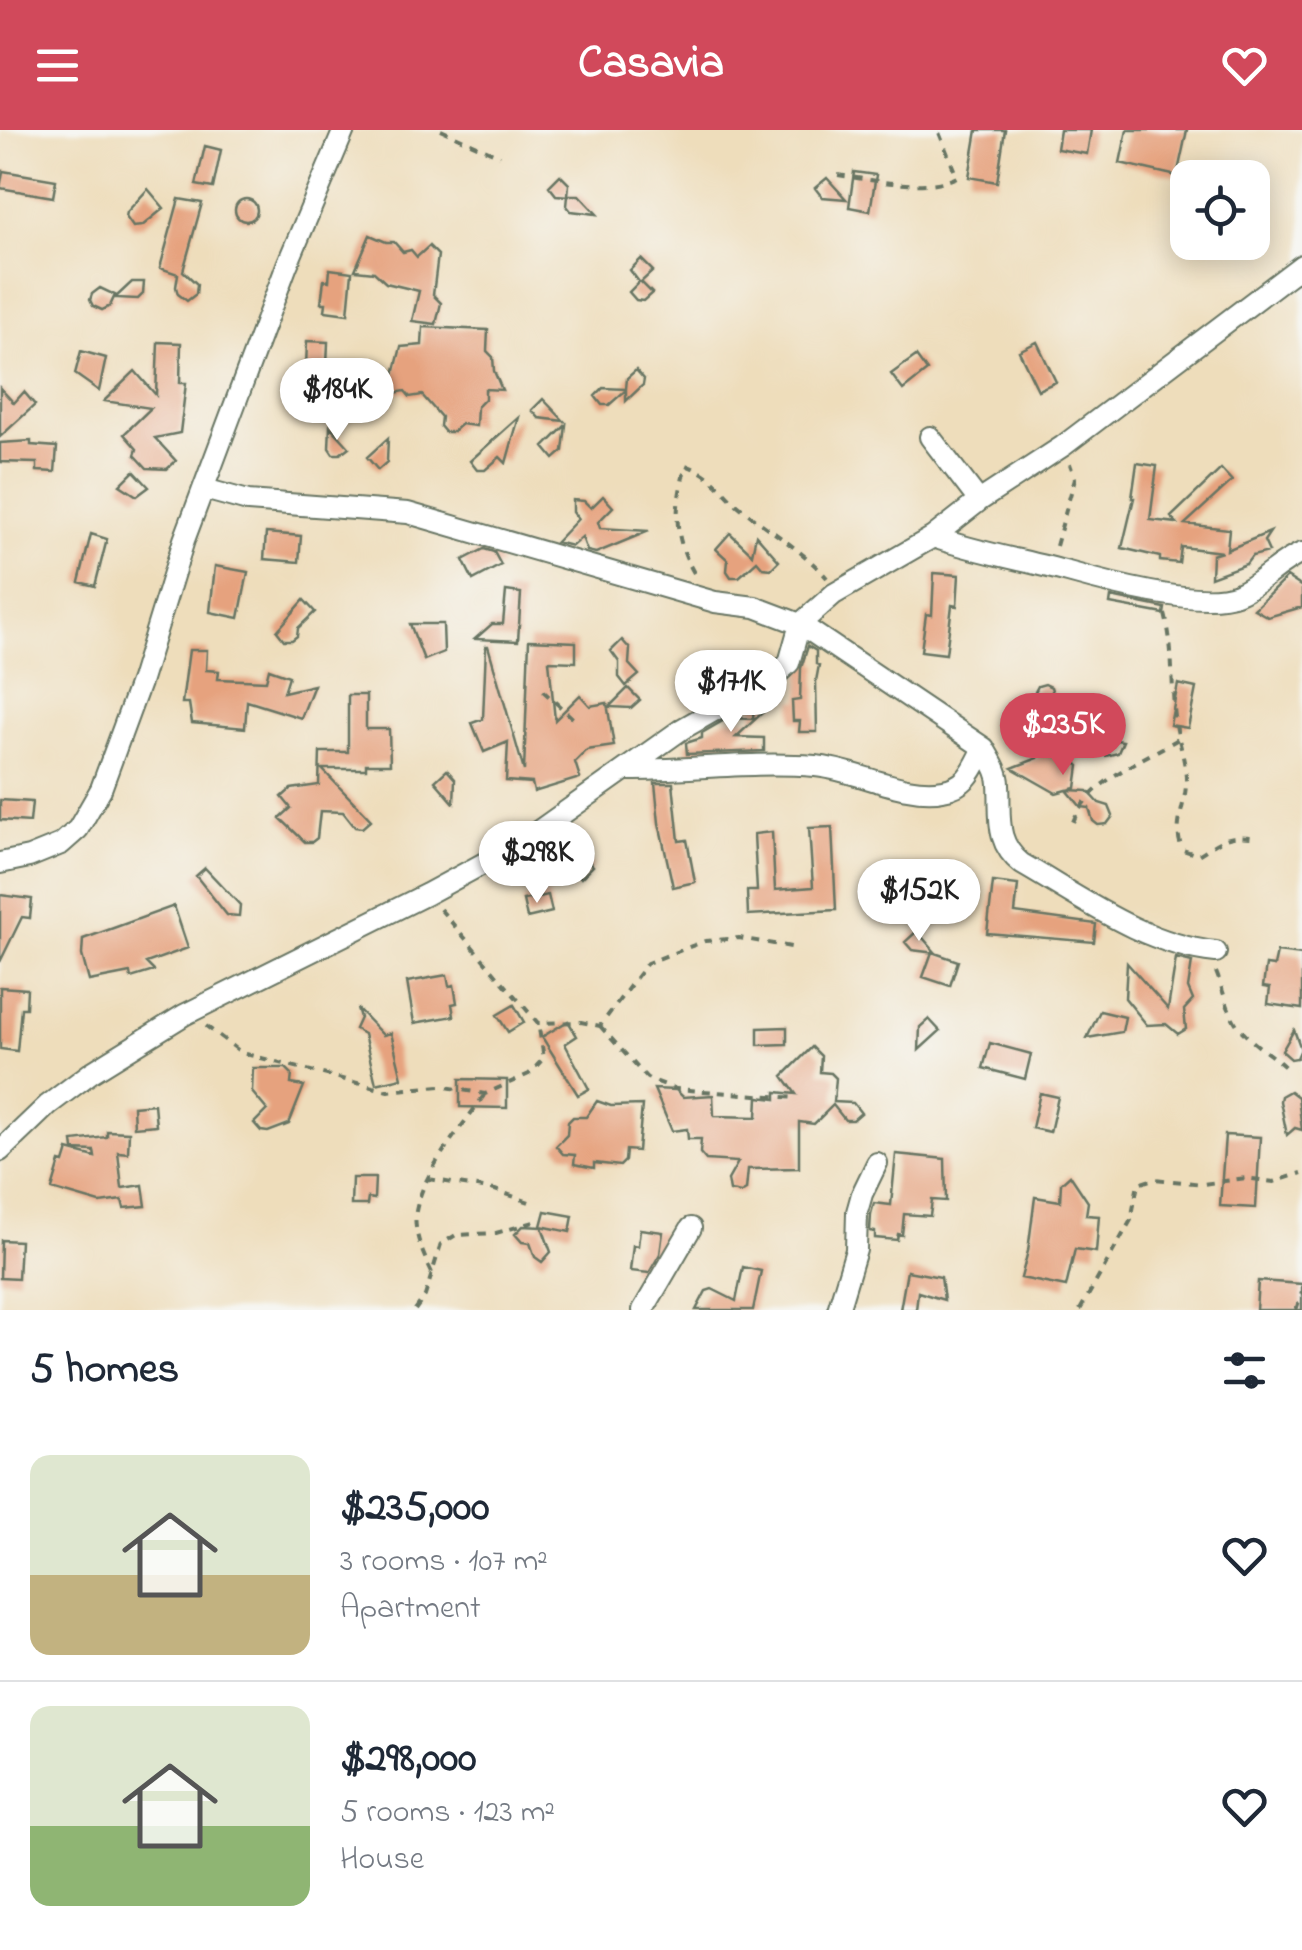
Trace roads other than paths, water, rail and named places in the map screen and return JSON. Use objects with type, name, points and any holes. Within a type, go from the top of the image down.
[{"type":"street","points":[[0,863],[62,844],[90,813],[287,265],[344,130]]},
{"type":"street","points":[[0,1151],[48,1105],[92,1072],[184,1015],[523,842],[682,729],[775,676],[789,663],[800,624],[834,594],[933,537],[980,500],[1063,446],[1302,265]]},
{"type":"street","points":[[930,437],[980,500]]},
{"type":"street","points":[[204,489],[248,501],[408,513],[715,602],[755,607],[800,624],[984,748],[1000,780],[999,821],[1011,855],[1142,932],[1208,952]]},
{"type":"street","points":[[933,537],[1120,587],[1155,592],[1234,595],[1260,582],[1284,560],[1302,553]]},
{"type":"street","points":[[628,770],[680,770],[747,763],[818,766],[932,792],[961,785],[984,748]]},
{"type":"street","points":[[838,1310],[856,1250],[857,1212],[878,1163]]},
{"type":"street","points":[[644,1310],[691,1228]]}]
